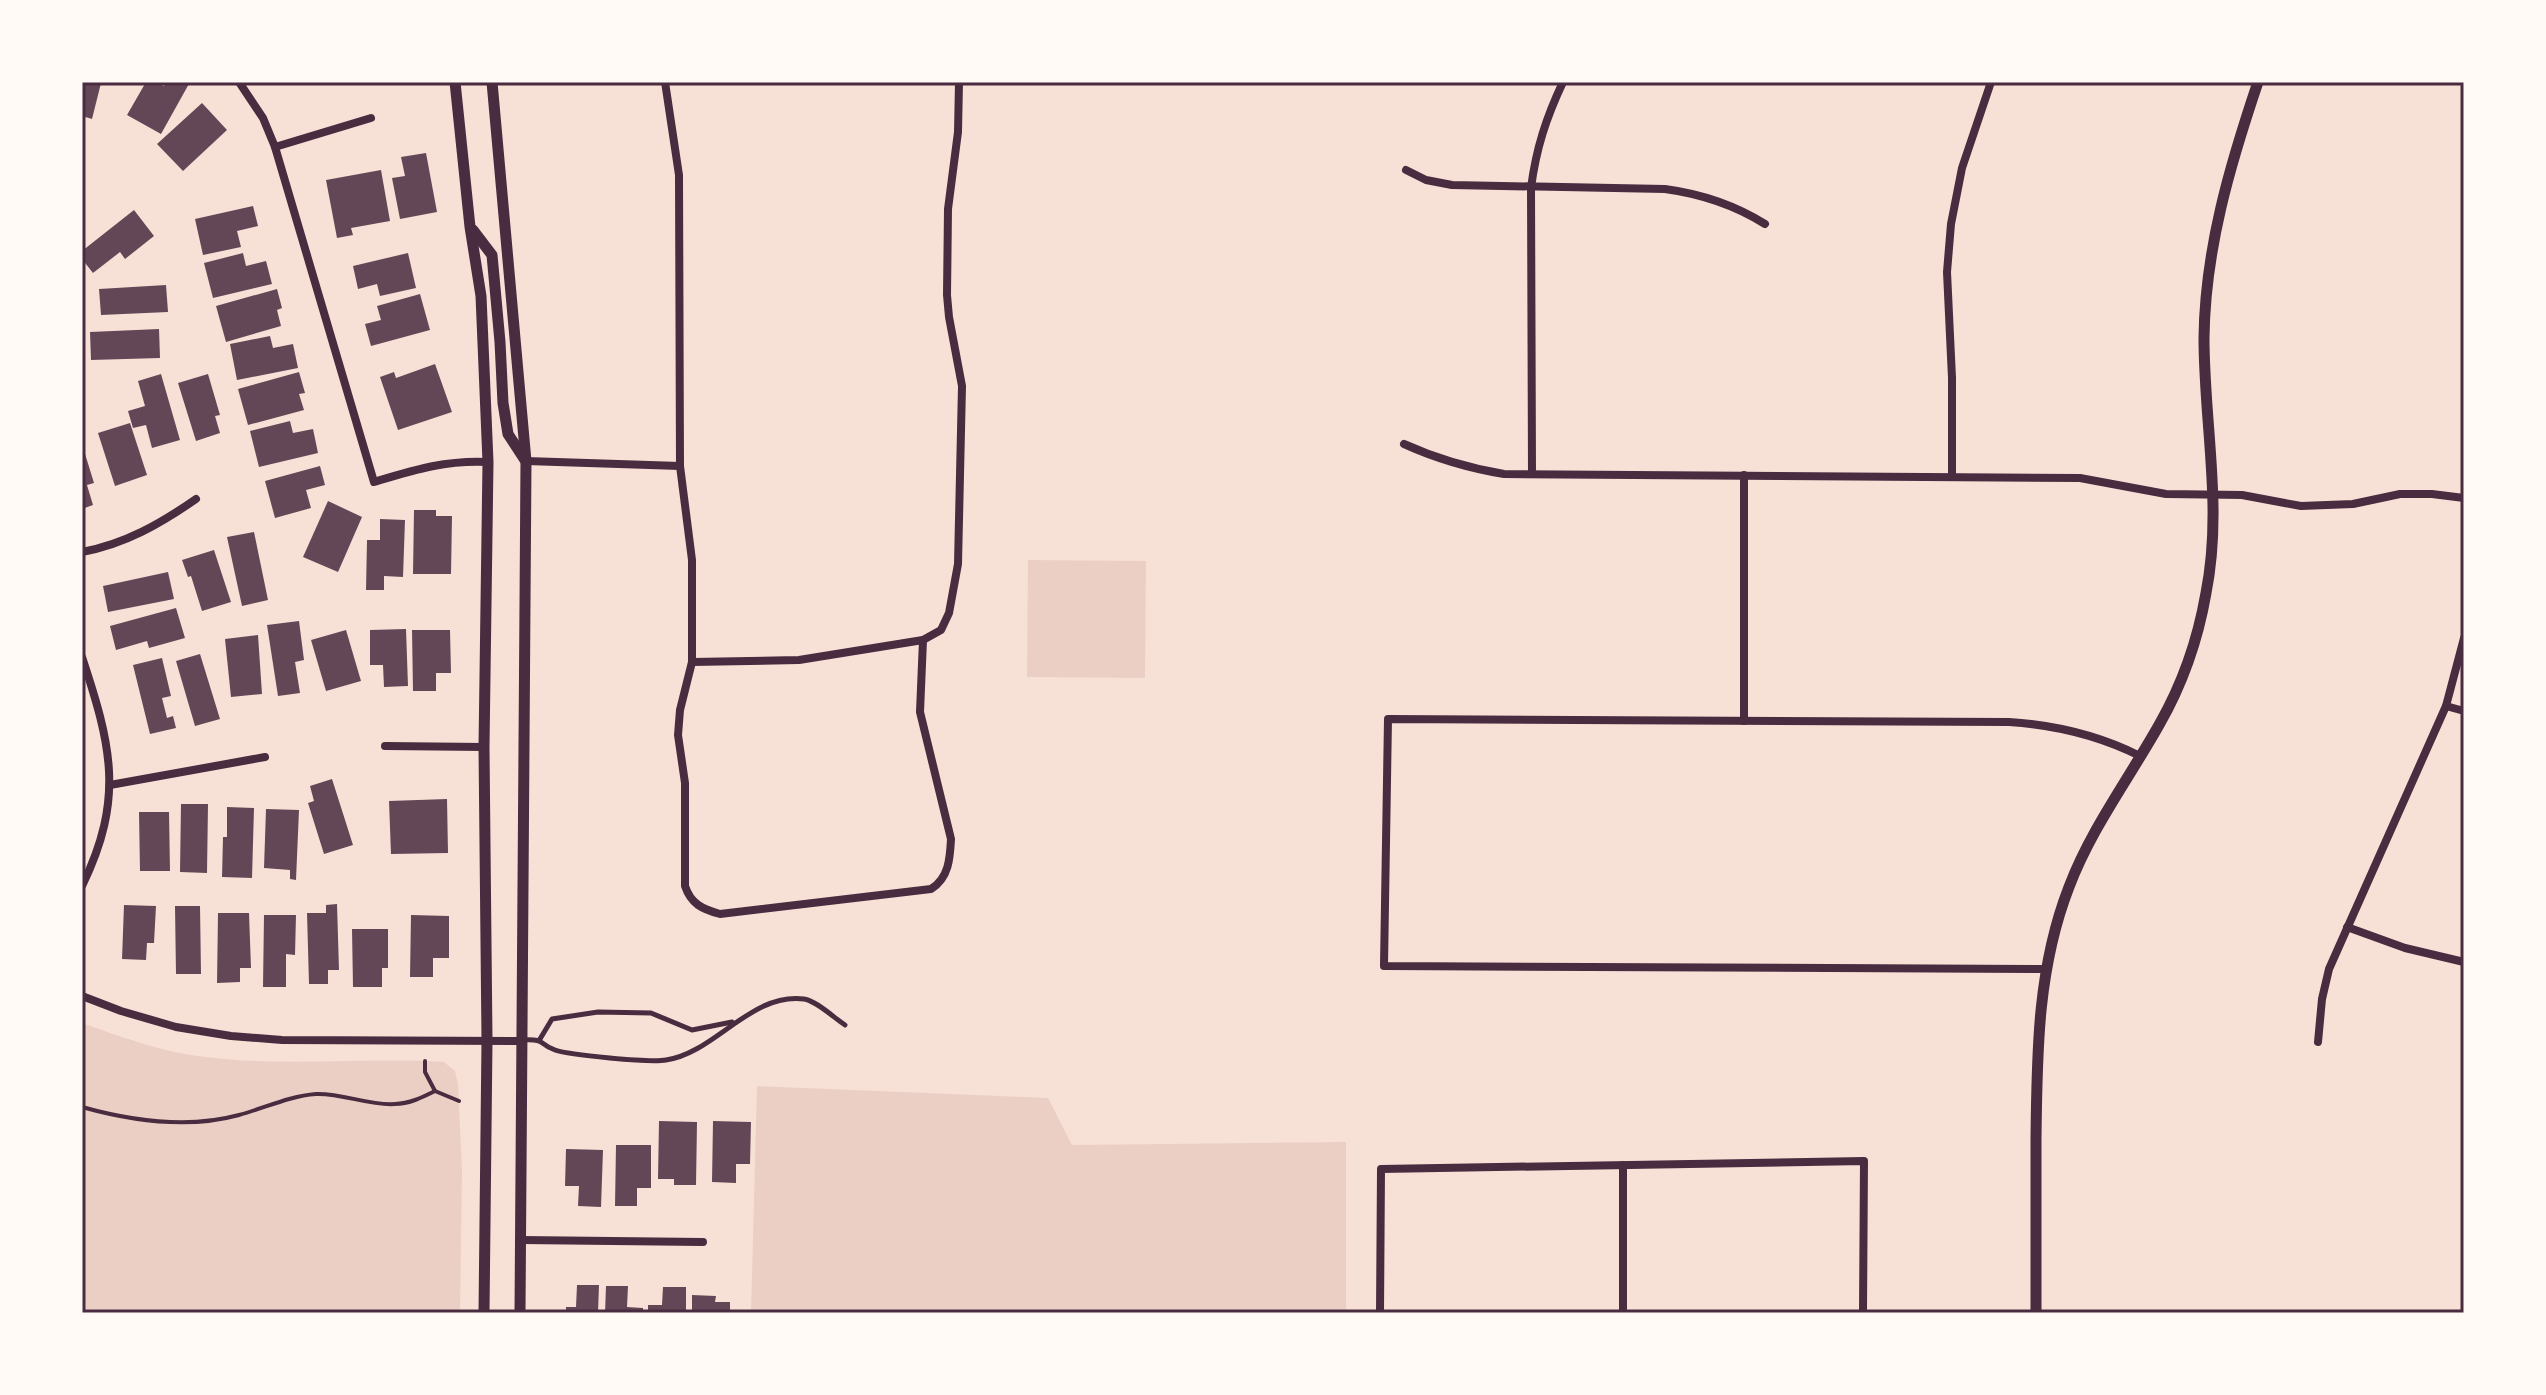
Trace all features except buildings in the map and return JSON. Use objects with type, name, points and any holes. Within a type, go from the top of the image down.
[{"type":"street","points":[[239,82],[263,118],[275,147],[374,482],[431,465],[458,461],[488,462]]},
{"type":"street","points":[[455,82],[470,227],[481,296],[488,462],[484,747],[487,1040],[484,1313]]},
{"type":"street","points":[[492,82],[526,461],[520,1313]]},
{"type":"street","points":[[665,82],[679,175],[680,466],[692,560],[692,662],[680,710],[678,735],[685,783],[685,886],[696,904],[720,914],[922,891],[938,885],[950,860],[951,839],[920,712],[923,640]]},
{"type":"street","points":[[692,662],[799,660],[923,640],[941,630],[945,622],[958,564],[962,386],[947,295],[948,209],[958,132],[959,82]]},
{"type":"street","points":[[1532,474],[1531,188],[1536,152],[1545,121],[1563,82]]},
{"type":"street","points":[[1952,476],[1952,378],[1947,272],[1950,236],[1962,168],[1991,82]]},
{"type":"street","points":[[2036,1313],[2036,1066],[2038,1021],[2046,969],[2068,889],[2111,799],[2161,722],[2182,676],[2207,592],[2214,537],[2215,496],[2205,393],[2204,334],[2208,276],[2217,217],[2258,82]]},
{"type":"street","points":[[275,147],[371,118]]},
{"type":"street","points":[[1406,170],[1426,180],[1452,185],[1665,189],[1696,193],[1729,204],[1765,224]]},
{"type":"street","points":[[470,227],[492,255],[508,434],[526,461]]},
{"type":"street","points":[[1404,444],[1469,469],[1532,474],[2080,478],[2166,494],[2242,495],[2301,506],[2327,507],[2400,494],[2464,498]]},
{"type":"street","points":[[526,461],[680,466]]},
{"type":"street","points":[[1744,475],[1744,721]]},
{"type":"street","points":[[82,552],[132,538],[196,499]]},
{"type":"street","points":[[2318,1042],[2322,999],[2329,969],[2446,706],[2464,638]]},
{"type":"street","points":[[82,657],[103,720],[109,750],[110,785],[106,823],[82,886]]},
{"type":"street","points":[[2446,706],[2464,711]]},
{"type":"street","points":[[2046,969],[1384,966],[1388,719],[2036,724],[2073,730],[2114,743],[2140,756]]},
{"type":"street","points":[[385,746],[484,747]]},
{"type":"street","points":[[110,785],[265,757]]},
{"type":"street","points":[[2347,927],[2405,948],[2464,962]]},
{"type":"street","points":[[82,996],[176,1027],[231,1036],[282,1040],[521,1041]]},
{"type":"street","points":[[1380,1313],[1381,1169],[1864,1161],[1863,1313]]},
{"type":"street","points":[[1623,1165],[1623,1313]]},
{"type":"street","points":[[521,1240],[703,1242]]},
{"type":"lane","points":[[521,1041],[540,1039],[555,1050],[623,1059],[666,1060],[707,1043],[737,1021],[776,1000],[807,999],[845,1025]]},
{"type":"lane","points":[[540,1039],[552,1019],[598,1012],[651,1013],[692,1030],[737,1021]]},
{"type":"path","points":[[425,1061],[425,1072],[435,1091],[459,1101]]},
{"type":"path","points":[[82,1107],[112,1116],[178,1122],[236,1116],[288,1098],[317,1094],[395,1104],[416,1100],[435,1091]]},
{"type":"shaded area","points":[[1028,560],[1146,561],[1145,678],[1027,677]]},
{"type":"shaded area","points":[[82,1023],[159,1048],[206,1057],[265,1061],[444,1062],[455,1071],[458,1084],[462,1170],[460,1313],[82,1313]]},
{"type":"shaded area","points":[[757,1086],[1048,1098],[1072,1145],[1346,1142],[1346,1313],[751,1313]]}]
